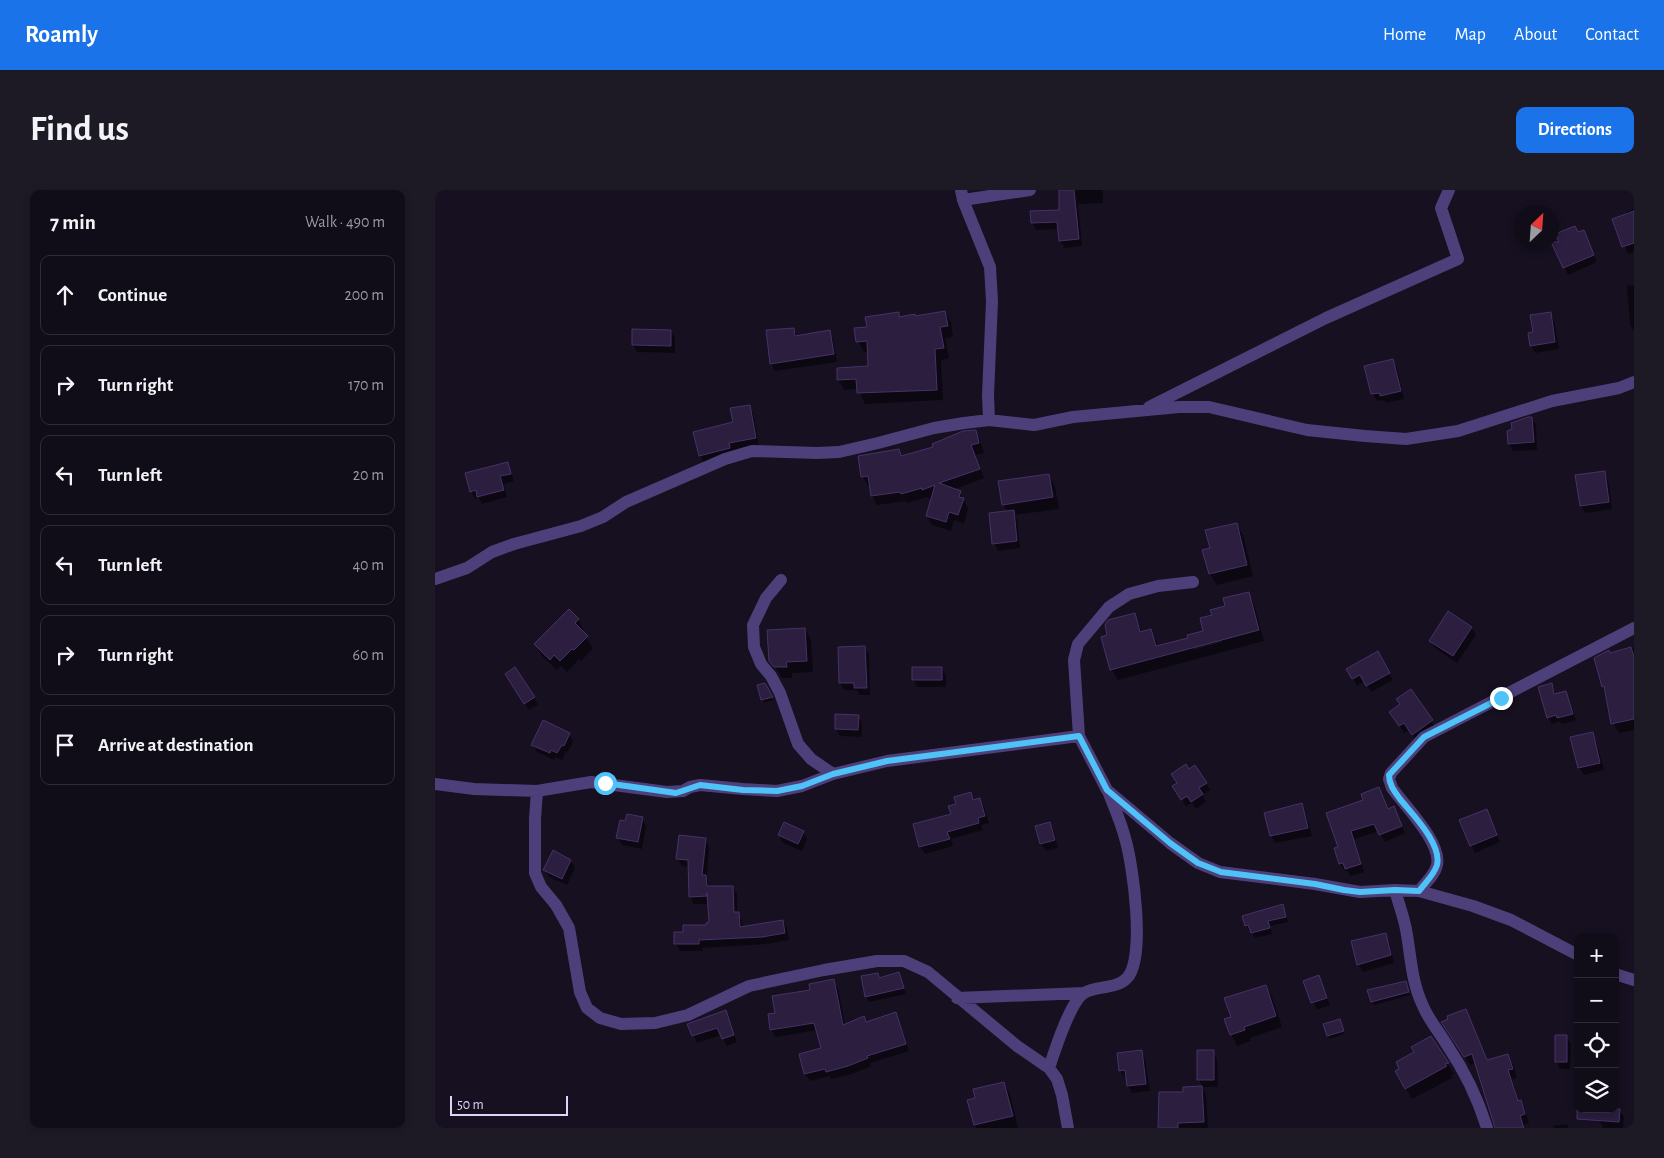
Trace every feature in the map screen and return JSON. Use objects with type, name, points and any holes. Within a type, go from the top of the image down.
[{"type":"street","points":[[989,420],[988,395],[992,301],[990,268],[962,195],[1031,190]]},
{"type":"street","points":[[1143,410],[1326,318],[1458,259],[1441,208],[1449,190]]},
{"type":"street","points":[[435,579],[467,568],[492,552],[514,544],[581,526],[603,517],[626,502],[738,455],[752,451],[839,452],[934,428],[989,420],[1034,426],[1073,417],[1143,410],[1209,407],[1307,430],[1406,439],[1458,431],[1552,401],[1619,388],[1634,382]]},
{"type":"street","points":[[781,580],[766,598],[753,625],[753,648],[780,693],[799,744],[811,759],[833,774]]},
{"type":"street","points":[[957,998],[1084,993],[1126,980],[1133,971],[1136,957],[1137,933],[1131,859],[1125,836],[1107,790],[1079,736],[1074,660],[1078,644],[1109,607],[1129,594],[1158,586],[1193,582]]},
{"type":"street","points":[[1419,891],[1437,865],[1437,853],[1433,842],[1392,788],[1389,779],[1391,773],[1424,737],[1634,628]]},
{"type":"street","points":[[435,784],[474,789],[537,790],[591,782],[667,792],[683,792],[690,787],[700,785],[743,790],[777,791],[802,786],[833,774],[887,761],[1079,736]]},
{"type":"street","points":[[537,790],[535,873],[541,887],[556,905],[569,928],[580,992],[587,1008],[601,1018],[621,1024],[655,1023],[689,1015],[749,986],[877,961],[904,961],[928,972],[1017,1046],[1049,1068],[1057,1079],[1068,1128]]},
{"type":"street","points":[[1107,790],[1170,843],[1198,863],[1221,872],[1360,892],[1419,891],[1473,906],[1511,920],[1574,953]]},
{"type":"street","points":[[1395,890],[1407,934],[1411,968],[1422,1004],[1465,1076],[1478,1101],[1487,1128]]},
{"type":"street","points":[[1619,975],[1634,980]]},
{"type":"street","points":[[1049,1068],[1071,1011],[1084,993]]},
{"type":"building","points":[[1059,190],[1074,190],[1079,239],[1059,241],[1057,222],[1031,223],[1030,211],[1059,210]]},
{"type":"building","points":[[1634,211],[1634,243],[1622,247],[1612,219]]},
{"type":"building","points":[[1575,226],[1578,232],[1584,230],[1594,255],[1563,268],[1555,250],[1559,250],[1559,232]]},
{"type":"building","points":[[945,311],[948,326],[940,327],[944,348],[935,349],[937,390],[857,393],[856,379],[837,380],[837,368],[868,366],[867,341],[856,342],[854,328],[867,327],[865,317],[899,312],[899,317],[915,314],[915,316]]},
{"type":"building","points":[[1551,312],[1555,342],[1530,346],[1528,333],[1533,332],[1530,315]]},
{"type":"building","points":[[794,328],[795,336],[830,330],[834,354],[770,364],[766,330]]},
{"type":"building","points":[[632,329],[671,330],[671,346],[632,345]]},
{"type":"building","points":[[1393,359],[1401,391],[1380,396],[1380,393],[1371,394],[1364,366]]},
{"type":"building","points":[[750,405],[756,438],[729,443],[730,448],[699,456],[693,432],[733,422],[730,408]]},
{"type":"building","points":[[1532,417],[1534,442],[1508,444],[1507,431],[1512,429],[1511,423]]},
{"type":"building","points":[[976,430],[979,443],[971,445],[980,469],[939,483],[961,491],[959,497],[964,498],[958,515],[949,512],[946,522],[926,516],[935,485],[922,490],[922,488],[901,494],[900,492],[871,496],[868,476],[861,477],[858,456],[899,449],[901,456],[933,447],[932,444],[963,431]]},
{"type":"building","points":[[508,462],[511,474],[500,476],[504,490],[477,497],[476,490],[470,492],[465,473]]},
{"type":"building","points":[[1605,471],[1609,502],[1580,506],[1575,475]]},
{"type":"building","points":[[1049,474],[1053,497],[1002,505],[998,481]]},
{"type":"building","points":[[1014,510],[1017,541],[992,544],[989,513]]},
{"type":"building","points":[[1237,523],[1247,565],[1209,574],[1202,550],[1210,548],[1205,530]]},
{"type":"building","points":[[1249,592],[1259,630],[1110,670],[1101,637],[1107,635],[1105,625],[1108,620],[1135,613],[1140,632],[1151,629],[1156,646],[1188,638],[1187,635],[1203,631],[1200,618],[1212,615],[1210,610],[1225,606],[1223,598]]},
{"type":"building","points":[[569,609],[579,619],[575,623],[588,636],[560,661],[554,655],[550,660],[534,644]]},
{"type":"building","points":[[1448,611],[1472,627],[1453,656],[1429,641]]},
{"type":"building","points":[[805,628],[807,661],[786,662],[787,667],[774,667],[769,661],[767,630]]},
{"type":"building","points":[[865,646],[867,688],[854,688],[854,683],[839,683],[838,647]]},
{"type":"building","points":[[1631,647],[1634,657],[1634,719],[1611,724],[1604,686],[1602,687],[1594,658],[1609,650],[1610,653]]},
{"type":"building","points":[[1378,651],[1390,673],[1366,686],[1360,675],[1352,679],[1346,669]]},
{"type":"building","points":[[515,667],[535,697],[524,704],[505,674]]},
{"type":"building","points":[[912,667],[942,667],[942,680],[912,680]]},
{"type":"building","points":[[765,683],[773,697],[761,700],[757,685]]},
{"type":"building","points":[[1552,683],[1554,694],[1566,691],[1573,714],[1557,718],[1556,715],[1547,718],[1538,687]]},
{"type":"building","points":[[1411,689],[1433,720],[1412,735],[1404,723],[1399,726],[1389,712],[1400,704],[1396,699]]},
{"type":"building","points":[[835,714],[859,715],[858,730],[835,729]]},
{"type":"building","points":[[543,720],[570,733],[564,746],[562,745],[557,753],[551,750],[550,753],[531,745]]},
{"type":"building","points":[[1593,732],[1600,763],[1578,768],[1570,737]]},
{"type":"building","points":[[1186,764],[1189,769],[1195,765],[1207,783],[1199,788],[1203,794],[1191,802],[1187,796],[1181,800],[1172,786],[1177,783],[1171,774]]},
{"type":"building","points":[[1379,787],[1388,809],[1394,806],[1402,826],[1379,835],[1374,824],[1351,831],[1361,864],[1345,869],[1343,863],[1339,864],[1334,848],[1338,847],[1326,813],[1363,800],[1361,794]]},
{"type":"building","points":[[971,792],[973,800],[980,798],[985,816],[978,818],[979,823],[947,832],[950,839],[919,847],[913,824],[951,814],[948,806],[956,804],[954,797]]},
{"type":"building","points":[[1302,803],[1308,828],[1270,836],[1264,813]]},
{"type":"building","points":[[1487,809],[1497,835],[1470,846],[1459,820]]},
{"type":"building","points":[[627,814],[643,817],[638,842],[616,838],[620,820],[625,821]]},
{"type":"building","points":[[784,822],[804,831],[798,844],[778,835]]},
{"type":"building","points":[[1050,822],[1055,840],[1040,844],[1035,826]]},
{"type":"building","points":[[679,835],[706,838],[702,875],[706,875],[707,886],[733,886],[734,912],[739,912],[740,927],[783,920],[785,933],[762,937],[699,940],[699,944],[674,944],[674,932],[683,932],[683,925],[706,925],[709,922],[707,893],[707,896],[689,897],[688,860],[676,859]]},
{"type":"building","points":[[553,850],[571,860],[562,879],[543,870]]},
{"type":"building","points":[[1283,904],[1286,917],[1268,921],[1270,928],[1251,933],[1248,925],[1245,926],[1242,916]]},
{"type":"building","points":[[1386,933],[1391,955],[1357,965],[1351,941]]},
{"type":"building","points":[[899,972],[904,988],[865,997],[861,976],[878,973],[879,978]]},
{"type":"building","points":[[1319,975],[1327,998],[1311,1003],[1303,981]]},
{"type":"building","points":[[834,979],[843,1025],[864,1016],[866,1022],[896,1012],[906,1044],[867,1056],[868,1058],[848,1066],[826,1072],[825,1069],[804,1074],[799,1054],[821,1048],[814,1023],[770,1030],[768,1014],[775,1013],[772,996],[810,990],[809,984]]},
{"type":"building","points":[[1406,981],[1409,992],[1371,1002],[1367,990]]},
{"type":"building","points":[[1266,985],[1276,1016],[1244,1027],[1245,1030],[1230,1035],[1224,1019],[1231,1017],[1224,998]]},
{"type":"building","points":[[1466,1009],[1487,1060],[1508,1054],[1513,1069],[1508,1070],[1518,1101],[1521,1100],[1525,1114],[1520,1116],[1524,1128],[1495,1128],[1472,1054],[1464,1057],[1441,1022],[1448,1019],[1447,1016]]},
{"type":"building","points":[[726,1010],[734,1035],[722,1039],[717,1028],[692,1036],[687,1024]]},
{"type":"building","points":[[1340,1019],[1344,1031],[1327,1036],[1323,1024]]},
{"type":"building","points":[[1555,1035],[1567,1035],[1567,1062],[1555,1062]]},
{"type":"building","points":[[1431,1036],[1449,1063],[1445,1064],[1447,1066],[1405,1089],[1395,1071],[1399,1069],[1396,1062],[1414,1052],[1411,1047]]},
{"type":"building","points":[[1142,1050],[1146,1084],[1127,1086],[1125,1070],[1119,1071],[1117,1053]]},
{"type":"building","points":[[1197,1050],[1214,1050],[1214,1080],[1197,1080]]},
{"type":"building","points":[[1004,1082],[1013,1116],[974,1125],[967,1100],[975,1098],[973,1089]]},
{"type":"building","points":[[1202,1086],[1204,1122],[1178,1123],[1178,1128],[1158,1128],[1159,1092],[1183,1092],[1183,1087]]},
{"type":"building","points":[[1620,1109],[1619,1122],[1577,1119],[1577,1113],[1619,1113]]},
{"type":"route","points":[[605,783],[676,793],[700,785],[743,790],[777,791],[802,786],[833,774],[887,761],[1079,736],[1107,790],[1170,843],[1198,863],[1221,872],[1315,884],[1344,890],[1360,892],[1419,891],[1437,865],[1437,853],[1433,842],[1392,788],[1389,775],[1424,737],[1501,698]]}]
